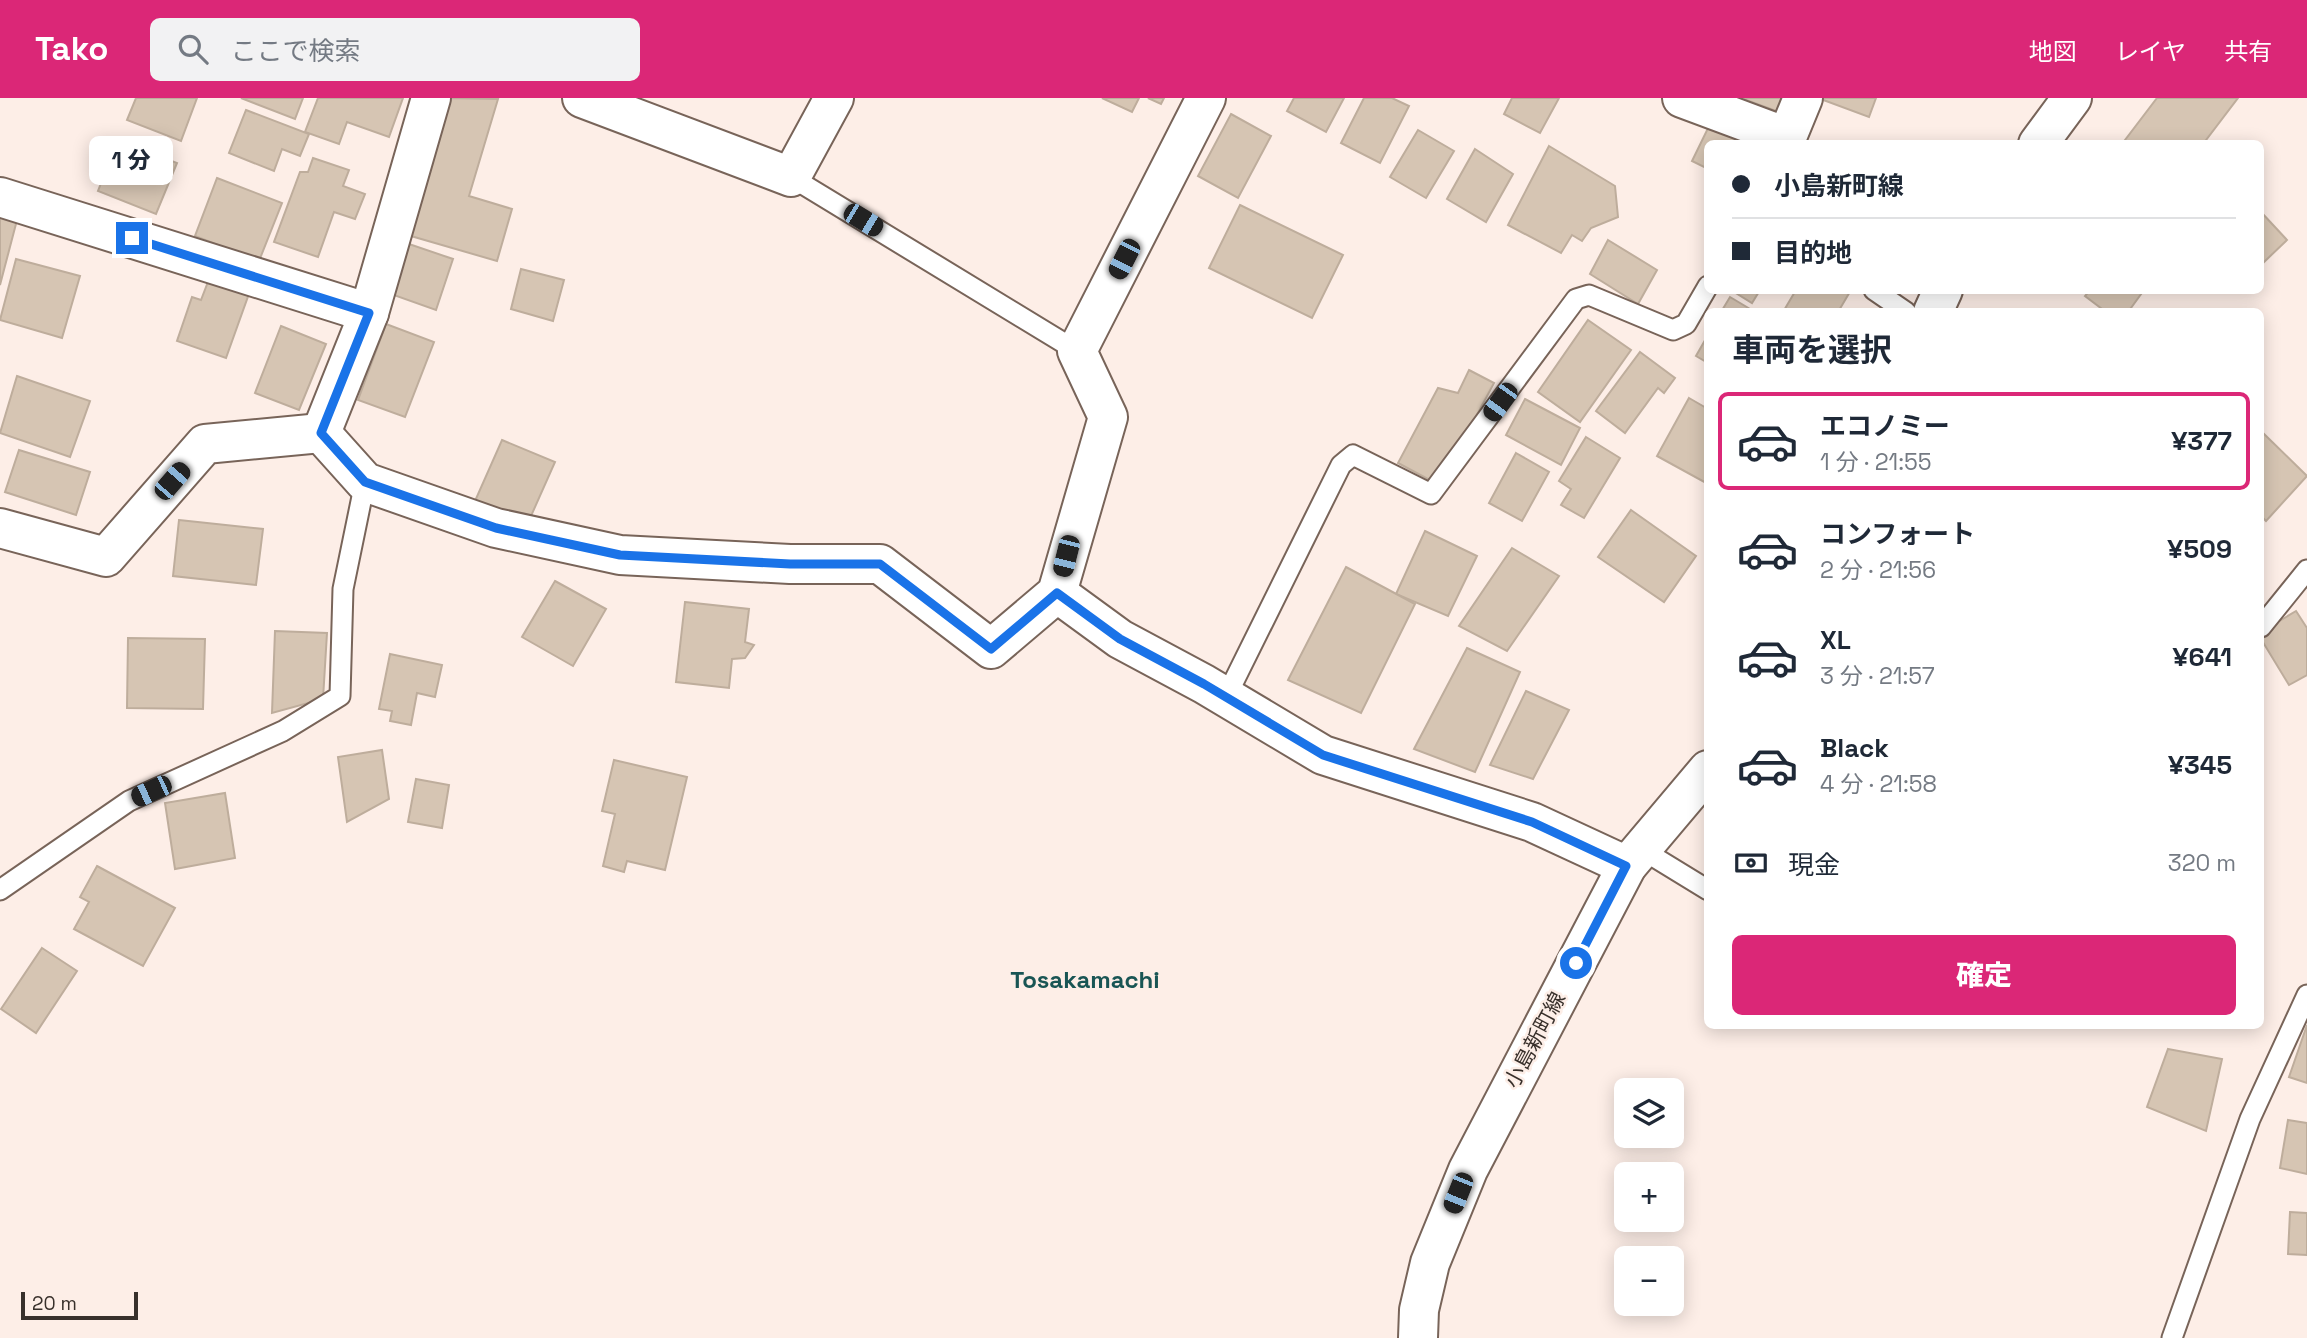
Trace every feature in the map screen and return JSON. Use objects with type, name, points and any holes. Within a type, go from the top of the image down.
[{"type":"street","points":[[321,433],[369,313],[431,98]]},
{"type":"street","points":[[582,98],[791,177],[834,98]]},
{"type":"street","points":[[321,433],[365,482],[496,528],[620,555],[790,564],[880,564],[991,649],[1057,593],[1108,416],[1077,351],[1206,98]]},
{"type":"street","points":[[1682,98],[1785,140],[1803,98]]},
{"type":"street","points":[[2041,140],[2072,98]]},
{"type":"street","points":[[0,197],[369,313]]},
{"type":"street","points":[[0,527],[106,557],[205,444],[321,433]]},
{"type":"street","points":[[1057,593],[1120,639],[1226,697],[1323,755],[1532,822],[1634,858]]},
{"type":"street","name":"小島新町線","points":[[1418,1338],[1419,1310],[1430,1264],[1468,1170],[1634,858],[1704,776]]},
{"type":"lane","points":[[791,177],[1077,351]]},
{"type":"lane","points":[[1226,697],[1341,465],[1353,455],[1431,494],[1576,299],[1589,295],[1673,330],[1686,324],[1704,293]]},
{"type":"lane","points":[[1880,294],[1900,308]]},
{"type":"lane","points":[[0,890],[129,801],[283,731],[340,696],[343,589],[365,482]]},
{"type":"lane","points":[[2264,623],[2307,570]]},
{"type":"lane","points":[[1634,858],[1704,888]]},
{"type":"lane","points":[[2172,1338],[2250,1119],[2307,995]]},
{"type":"building","points":[[136,98],[197,98],[181,141],[127,120]]},
{"type":"building","points":[[241,98],[303,98],[295,119]]},
{"type":"building","points":[[318,98],[403,98],[389,137],[347,122],[339,144],[305,132]]},
{"type":"building","points":[[447,98],[498,99],[469,196],[512,209],[497,261],[404,234]]},
{"type":"building","points":[[1102,98],[1139,98],[1132,112]]},
{"type":"building","points":[[1148,98],[1164,98],[1161,104]]},
{"type":"building","points":[[1294,98],[1344,98],[1326,132],[1287,111]]},
{"type":"building","points":[[1364,98],[1392,98],[1409,106],[1380,163],[1341,143]]},
{"type":"building","points":[[1512,98],[1559,98],[1540,133],[1504,114]]},
{"type":"building","points":[[1741,98],[1785,98],[1779,112]]},
{"type":"building","points":[[1818,98],[1876,98],[1869,117]]},
{"type":"building","points":[[2157,98],[2238,98],[2206,140],[2125,140]]},
{"type":"building","points":[[246,110],[309,134],[300,156],[282,149],[274,171],[229,153]]},
{"type":"building","points":[[1231,114],[1271,136],[1238,198],[1198,176]]},
{"type":"building","points":[[1713,118],[1749,140],[1704,140],[1704,167],[1692,161]]},
{"type":"building","points":[[1418,130],[1454,151],[1426,198],[1390,177]]},
{"type":"building","points":[[118,140],[177,163],[156,214],[98,191]]},
{"type":"building","points":[[1549,146],[1615,186],[1618,217],[1591,228],[1582,241],[1572,235],[1561,253],[1508,225]]},
{"type":"building","points":[[1475,149],[1513,174],[1486,222],[1447,199]]},
{"type":"building","points":[[313,158],[349,170],[343,186],[365,194],[355,219],[334,212],[318,257],[274,242],[300,172],[308,172]]},
{"type":"building","points":[[217,178],[282,203],[259,261],[195,236]]},
{"type":"building","points":[[1240,205],[1343,255],[1312,318],[1209,268]]},
{"type":"building","points":[[2264,215],[2287,240],[2264,262]]},
{"type":"building","points":[[0,216],[17,220],[0,285]]},
{"type":"building","points":[[1608,240],[1657,270],[1638,304],[1590,274]]},
{"type":"building","points":[[406,243],[453,259],[436,310],[388,293]]},
{"type":"building","points":[[16,259],[80,276],[62,338],[0,320]]},
{"type":"building","points":[[521,269],[564,280],[553,321],[511,309]]},
{"type":"building","points":[[211,274],[251,288],[226,358],[177,341],[192,297],[201,300]]},
{"type":"building","points":[[1737,294],[1758,294],[1752,303]]},
{"type":"building","points":[[1794,294],[1849,294],[1840,308],[1785,308]]},
{"type":"building","points":[[2141,294],[2131,308],[2101,308],[2085,296]]},
{"type":"building","points":[[1730,297],[1748,308],[1723,308]]},
{"type":"building","points":[[1588,320],[1631,350],[1580,422],[1538,392]]},
{"type":"building","points":[[386,324],[434,342],[405,417],[358,400]]},
{"type":"building","points":[[281,326],[326,344],[299,410],[255,393]]},
{"type":"building","points":[[1704,342],[1704,361],[1696,356]]},
{"type":"building","points":[[1640,352],[1675,378],[1664,393],[1658,388],[1625,433],[1596,411]]},
{"type":"building","points":[[1469,370],[1494,383],[1439,485],[1398,463],[1438,388],[1458,393]]},
{"type":"building","points":[[17,376],[90,401],[70,457],[0,433]]},
{"type":"building","points":[[1689,398],[1704,407],[1704,482],[1657,456]]},
{"type":"building","points":[[1525,399],[1580,428],[1561,465],[1506,435]]},
{"type":"building","points":[[2264,434],[2307,476],[2266,521],[2264,519]]},
{"type":"building","points":[[1586,437],[1620,458],[1584,518],[1561,505],[1571,489],[1559,481]]},
{"type":"building","points":[[502,440],[555,462],[527,525],[475,501]]},
{"type":"building","points":[[19,450],[90,472],[76,515],[5,492]]},
{"type":"building","points":[[1516,453],[1549,472],[1522,521],[1489,503]]},
{"type":"building","points":[[1631,510],[1696,556],[1664,602],[1598,557]]},
{"type":"building","points":[[179,520],[263,529],[256,585],[173,576]]},
{"type":"building","points":[[1425,531],[1477,556],[1448,616],[1396,594]]},
{"type":"building","points":[[1512,548],[1559,576],[1507,651],[1459,626]]},
{"type":"building","points":[[1346,567],[1415,604],[1361,713],[1288,680]]},
{"type":"building","points":[[555,581],[606,609],[573,666],[522,637]]},
{"type":"building","points":[[685,602],[749,609],[745,642],[754,645],[745,658],[732,659],[729,688],[676,682]]},
{"type":"building","points":[[2296,611],[2307,628],[2307,675],[2289,685],[2264,644],[2264,630]]},
{"type":"building","points":[[275,631],[327,633],[323,699],[272,713]]},
{"type":"building","points":[[128,638],[205,639],[203,709],[127,708]]},
{"type":"building","points":[[1467,648],[1520,672],[1475,772],[1414,749]]},
{"type":"building","points":[[390,654],[442,665],[435,697],[417,693],[411,725],[390,721],[392,711],[379,709]]},
{"type":"building","points":[[1526,691],[1569,710],[1533,779],[1490,765]]},
{"type":"building","points":[[382,750],[389,799],[347,822],[338,757]]},
{"type":"building","points":[[614,760],[687,777],[665,870],[627,861],[624,872],[603,866],[615,814],[602,811]]},
{"type":"building","points":[[416,779],[449,785],[442,828],[408,822]]},
{"type":"building","points":[[225,793],[235,858],[175,869],[165,803]]},
{"type":"building","points":[[97,866],[175,908],[143,966],[74,929],[89,902],[80,897]]},
{"type":"building","points":[[42,948],[77,971],[36,1033],[1,1009]]},
{"type":"building","points":[[2307,1025],[2307,1083],[2289,1077]]},
{"type":"building","points":[[2168,1049],[2222,1059],[2206,1131],[2147,1107]]},
{"type":"building","points":[[2288,1120],[2307,1123],[2307,1174],[2280,1168]]},
{"type":"building","points":[[2290,1212],[2307,1213],[2307,1255],[2288,1254]]},
{"type":"district","name":"Tosakamachi","points":[[1085,980]]},
{"type":"route","points":[[132,238],[369,313],[321,433],[365,482],[496,528],[620,555],[790,564],[880,564],[991,649],[1057,593],[1120,639],[1204,684],[1323,755],[1532,822],[1626,866],[1576,963]]}]
